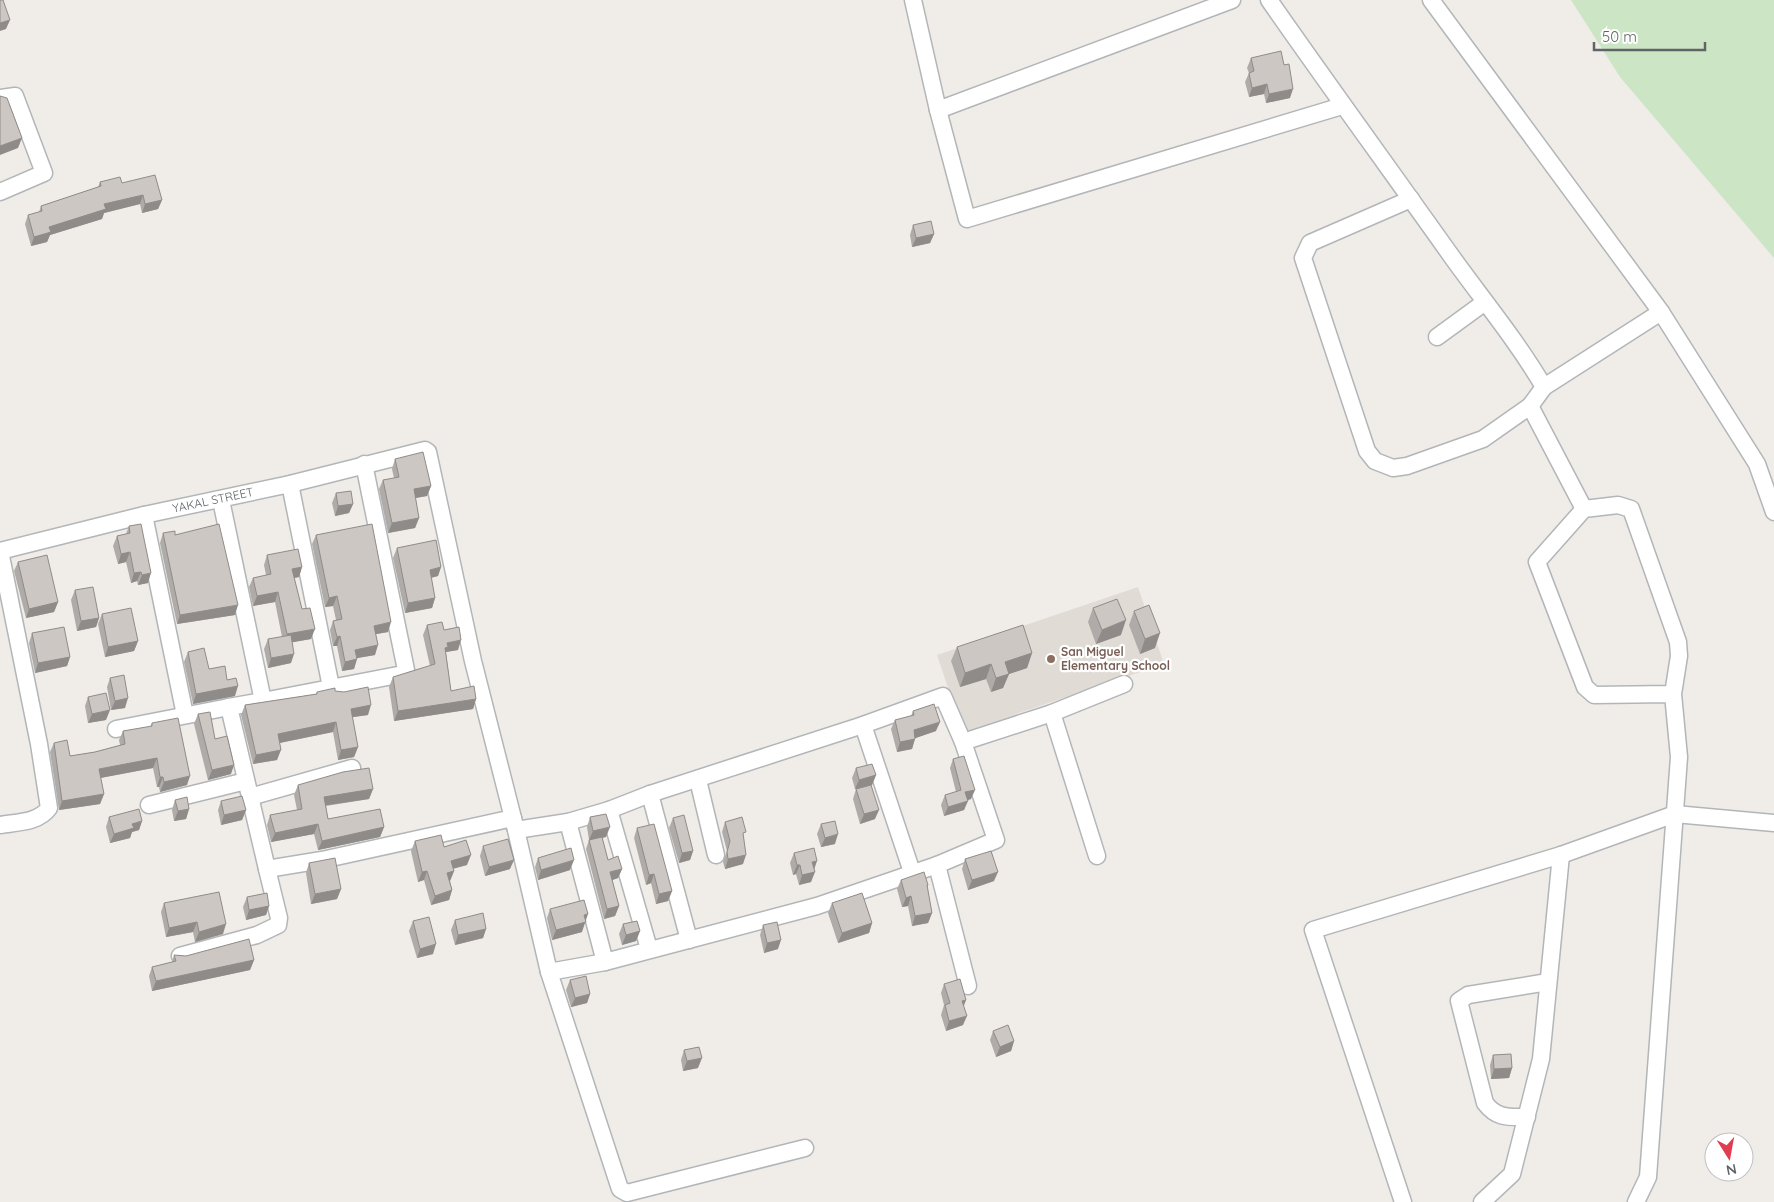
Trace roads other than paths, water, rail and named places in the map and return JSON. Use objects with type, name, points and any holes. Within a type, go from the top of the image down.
[{"type":"street","points":[[913,0],[938,110],[967,220],[1342,106]]},
{"type":"street","points":[[938,110],[1232,0]]},
{"type":"street","points":[[1269,0],[1342,106],[1523,351],[1544,387]]},
{"type":"street","points":[[1431,0],[1661,312],[1757,464],[1774,512]]},
{"type":"street","points":[[0,98],[15,96],[44,173],[0,192]]},
{"type":"street","points":[[1411,199],[1310,244],[1303,258],[1367,451],[1375,461],[1385,466],[1393,468],[1408,466],[1483,438],[1530,406],[1544,387],[1661,312]]},
{"type":"street","points":[[1437,337],[1485,302]]},
{"type":"street","points":[[1530,406],[1584,509]]},
{"type":"street","name":"YAKAL STREET","points":[[0,551],[144,515],[290,484],[425,450],[428,452],[436,485],[473,662],[515,824]]},
{"type":"street","points":[[116,729],[403,674],[406,670],[364,464]]},
{"type":"street","points":[[290,484],[331,687]]},
{"type":"street","points":[[221,500],[263,701]]},
{"type":"street","points":[[1636,1202],[1648,1177],[1679,757],[1673,694],[1679,656],[1678,642],[1630,509],[1618,505],[1584,509],[1537,562],[1585,687],[1594,695],[1673,694]]},
{"type":"street","points":[[144,515],[185,715]]},
{"type":"street","points":[[0,551],[39,744],[49,808],[44,815],[33,820],[0,825]]},
{"type":"street","points":[[963,742],[1052,713],[1124,684]]},
{"type":"street","points":[[267,869],[515,824],[568,822],[863,726],[943,696],[963,742],[996,840],[937,865],[816,906],[605,962],[549,972]]},
{"type":"street","points":[[180,956],[257,935],[278,925],[279,918],[229,707]]},
{"type":"street","points":[[1052,713],[1097,856]]},
{"type":"street","points":[[863,726],[912,872]]},
{"type":"street","points":[[149,805],[248,789],[352,768]]},
{"type":"street","points":[[698,780],[716,855]]},
{"type":"street","points":[[650,794],[689,940]]},
{"type":"street","points":[[609,810],[649,949]]},
{"type":"street","points":[[1403,1202],[1313,930],[1561,855],[1675,814],[1774,823]]},
{"type":"street","points":[[568,822],[605,962]]},
{"type":"street","points":[[515,824],[549,972],[620,1189],[627,1193],[805,1148]]},
{"type":"street","points":[[1482,1202],[1512,1174],[1541,1059],[1561,855]]},
{"type":"street","points":[[937,865],[968,986]]},
{"type":"street","points":[[1527,1117],[1501,1117],[1491,1111],[1485,1103],[1459,1001],[1468,995],[1548,982]]},
{"type":"place","name":"San Miguel Elementary School","points":[[1051,659]]}]
